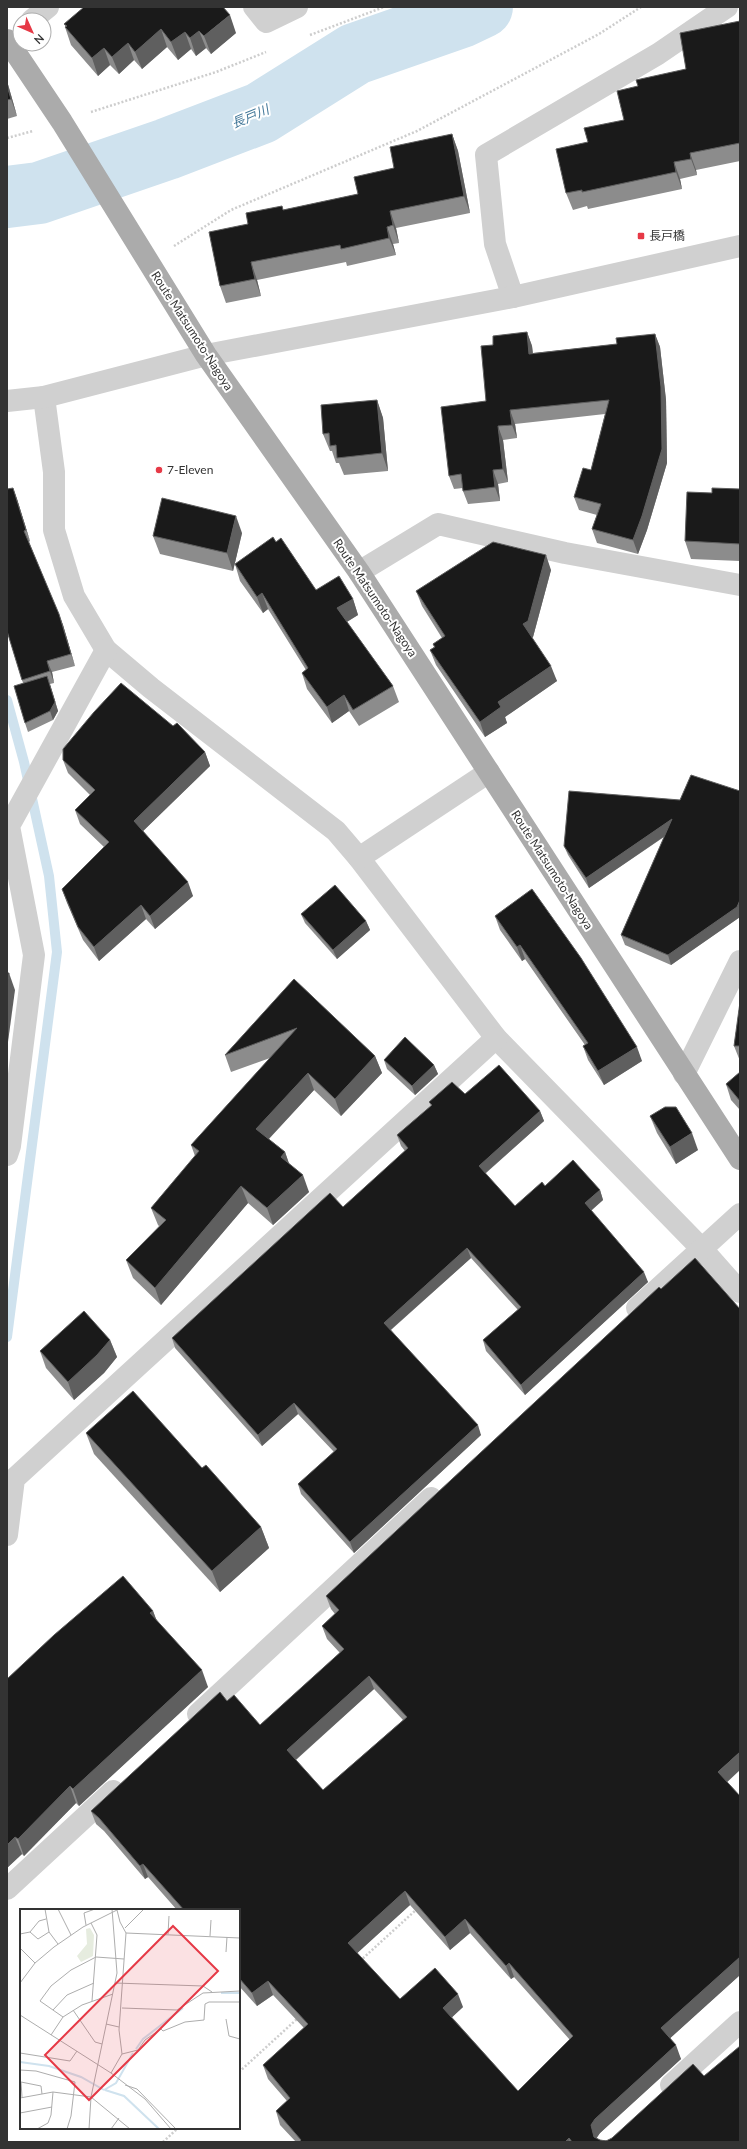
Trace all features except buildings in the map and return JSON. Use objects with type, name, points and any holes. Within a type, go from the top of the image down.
[{"type":"main road","name":"Route Matsumoto-Nagoya","points":[[7,40],[62,122],[206,354],[359,572],[740,1159]]},
{"type":"street","points":[[254,7],[266,22],[297,7]]},
{"type":"street","points":[[513,298],[495,244],[486,155],[658,54],[727,7]]},
{"type":"street","points":[[7,401],[44,397],[206,354],[513,298],[740,246]]},
{"type":"street","points":[[44,397],[54,472],[54,530],[74,596],[106,650],[151,688],[336,831],[359,858],[496,1038],[702,1249],[740,1292]]},
{"type":"street","points":[[359,572],[438,524],[565,553],[740,584]]},
{"type":"street","points":[[7,1155],[10,1146],[34,955],[9,826],[106,650]]},
{"type":"street","points":[[359,858],[489,772]]},
{"type":"street","points":[[684,1074],[740,961]]},
{"type":"street","points":[[7,1535],[14,1479],[496,1038]]},
{"type":"street","points":[[620,1324],[740,1214]]},
{"type":"street","points":[[182,1728],[445,1486]]},
{"type":"street","points":[[7,1890],[130,1776]]},
{"type":"street","points":[[654,2101],[736,2034]]},
{"type":"path","points":[[304,38],[384,7]]},
{"type":"path","points":[[148,262],[231,210],[417,131],[599,34],[641,7]]},
{"type":"path","points":[[7,138],[62,122],[216,72],[267,52]]},
{"type":"path","points":[[357,1964],[422,1904]]},
{"type":"path","points":[[240,2071],[298,2018]]},
{"type":"path","points":[[162,2142],[177,2129]]},
{"type":"waterway","name":"長戸川","points":[[7,197],[39,193],[167,149],[261,113],[355,54],[461,17],[482,7]]},
{"type":"waterway","points":[[7,700],[24,762],[49,876],[57,952],[7,1337]]},
{"type":"place","name":"長戸橋","points":[[641,236]]},
{"type":"place","name":"7-Eleven","points":[[159,470]]}]
